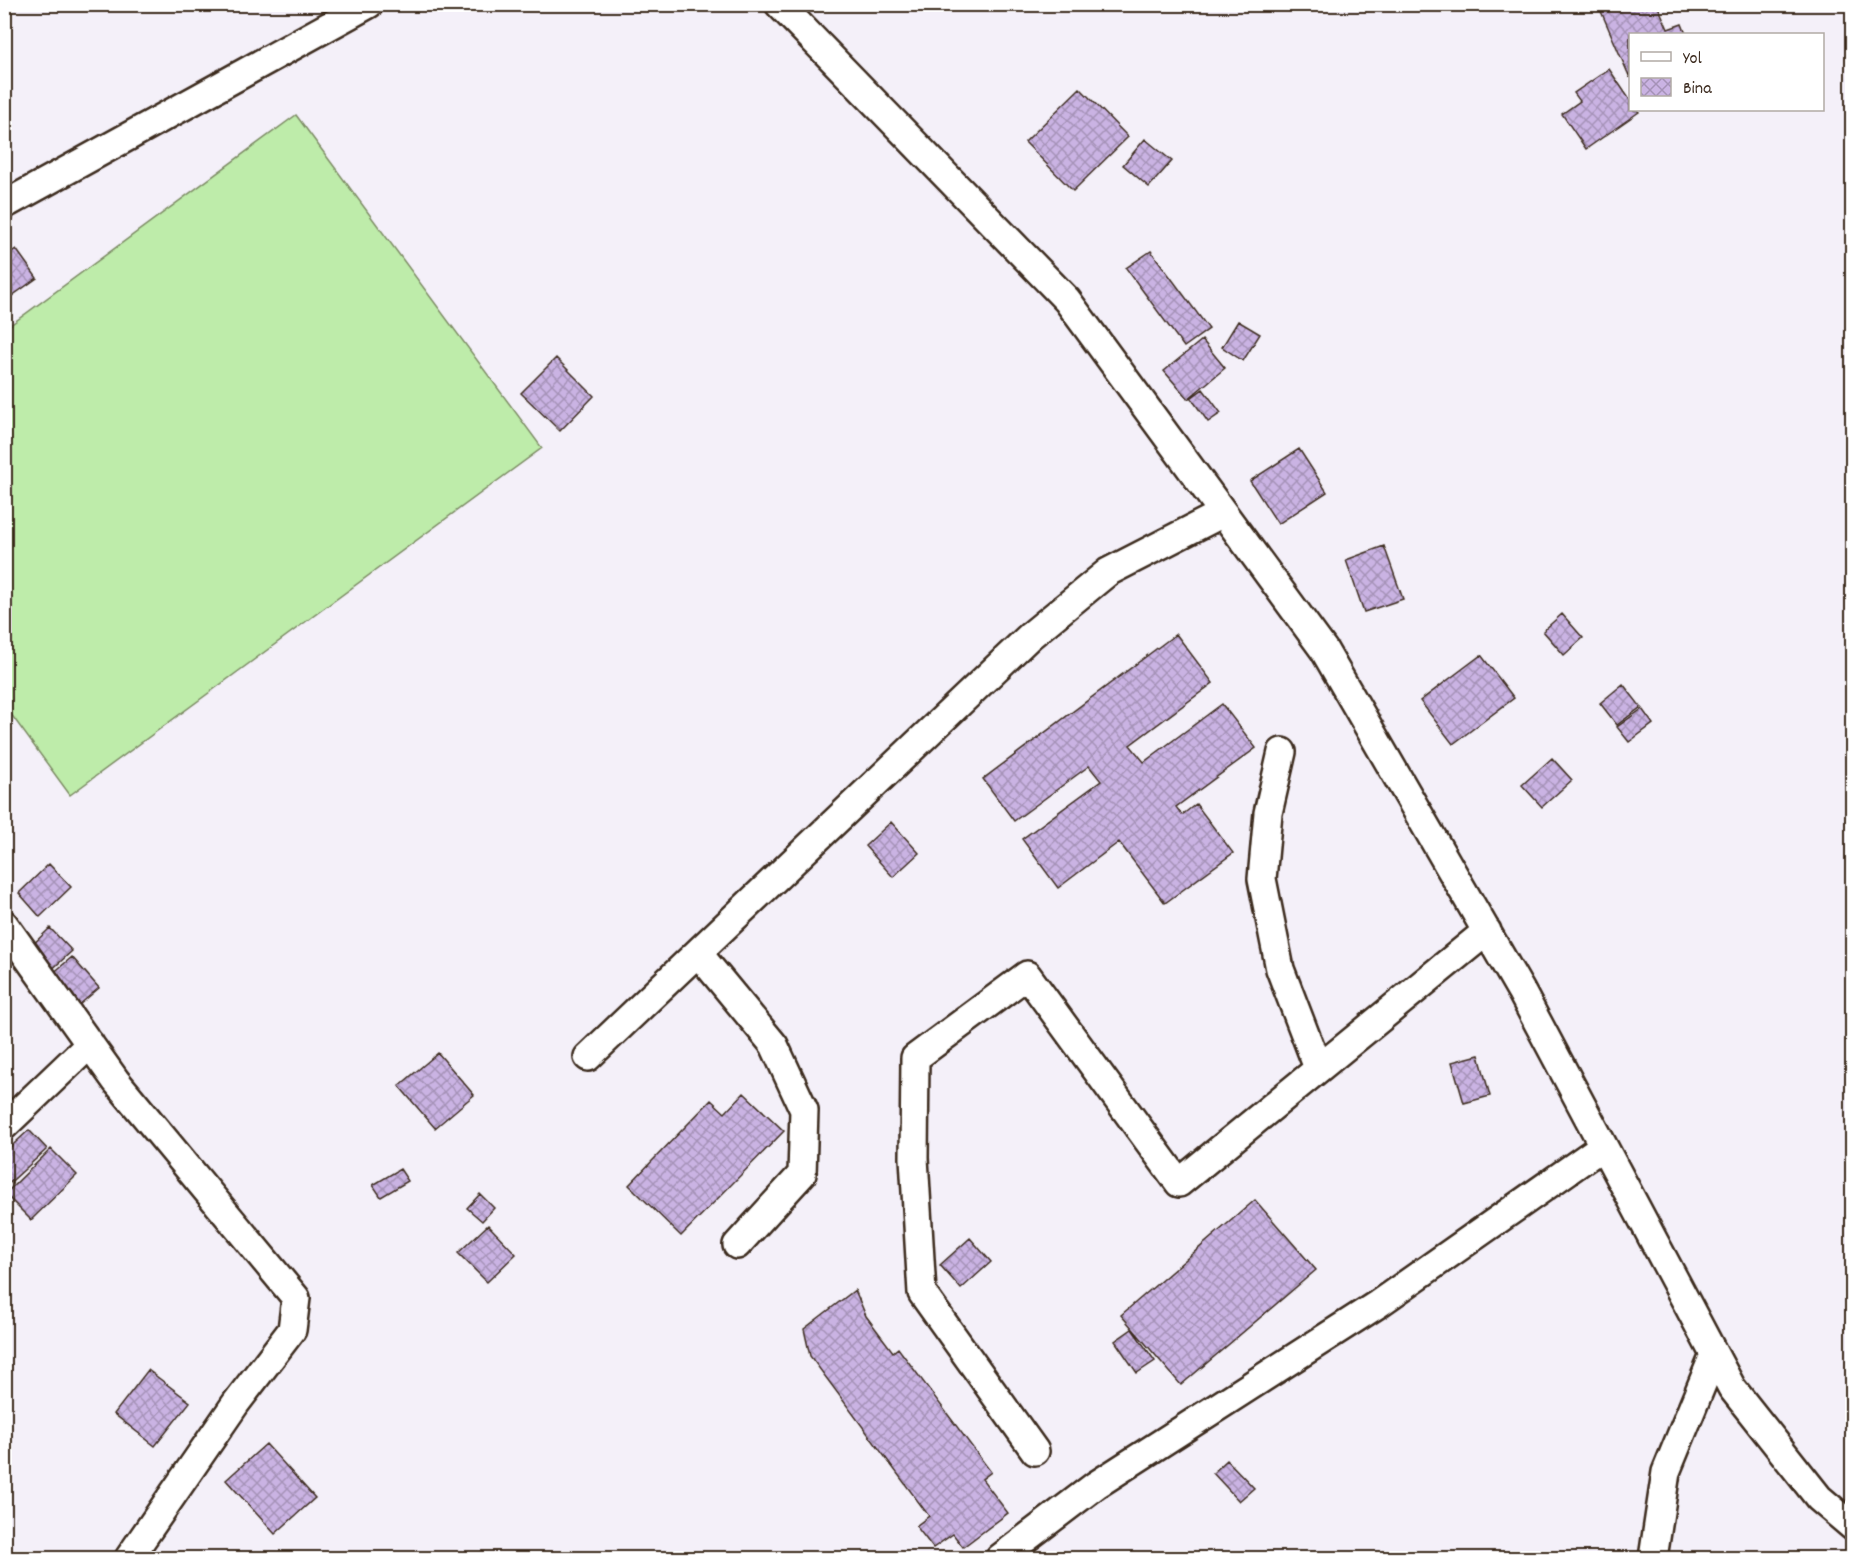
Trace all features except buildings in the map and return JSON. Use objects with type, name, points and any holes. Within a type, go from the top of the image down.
[{"type":"street","points":[[4,205],[369,4]]},
{"type":"street","points":[[779,4],[1067,300],[1324,650],[1521,991],[1732,1388],[1819,1498],[1852,1526]]},
{"type":"street","points":[[588,1057],[1030,636],[1108,572],[1224,513]]},
{"type":"street","points":[[1282,752],[1268,813],[1262,879],[1280,969],[1318,1068]]},
{"type":"street","points":[[4,924],[116,1081],[296,1298],[292,1330],[236,1403],[129,1558]]},
{"type":"street","points":[[1035,1451],[922,1293],[914,1158],[915,1058],[1027,975],[1179,1183],[1486,931]]},
{"type":"street","points":[[698,953],[774,1045],[804,1110],[802,1174],[737,1245]]},
{"type":"street","points":[[4,1126],[90,1044]]},
{"type":"street","points":[[1000,1558],[1096,1485],[1378,1304],[1603,1146]]},
{"type":"street","points":[[1653,1558],[1666,1472],[1714,1355]]},
{"type":"green space","points":[[296,115],[542,448],[70,795],[5,706],[5,329]]}]
